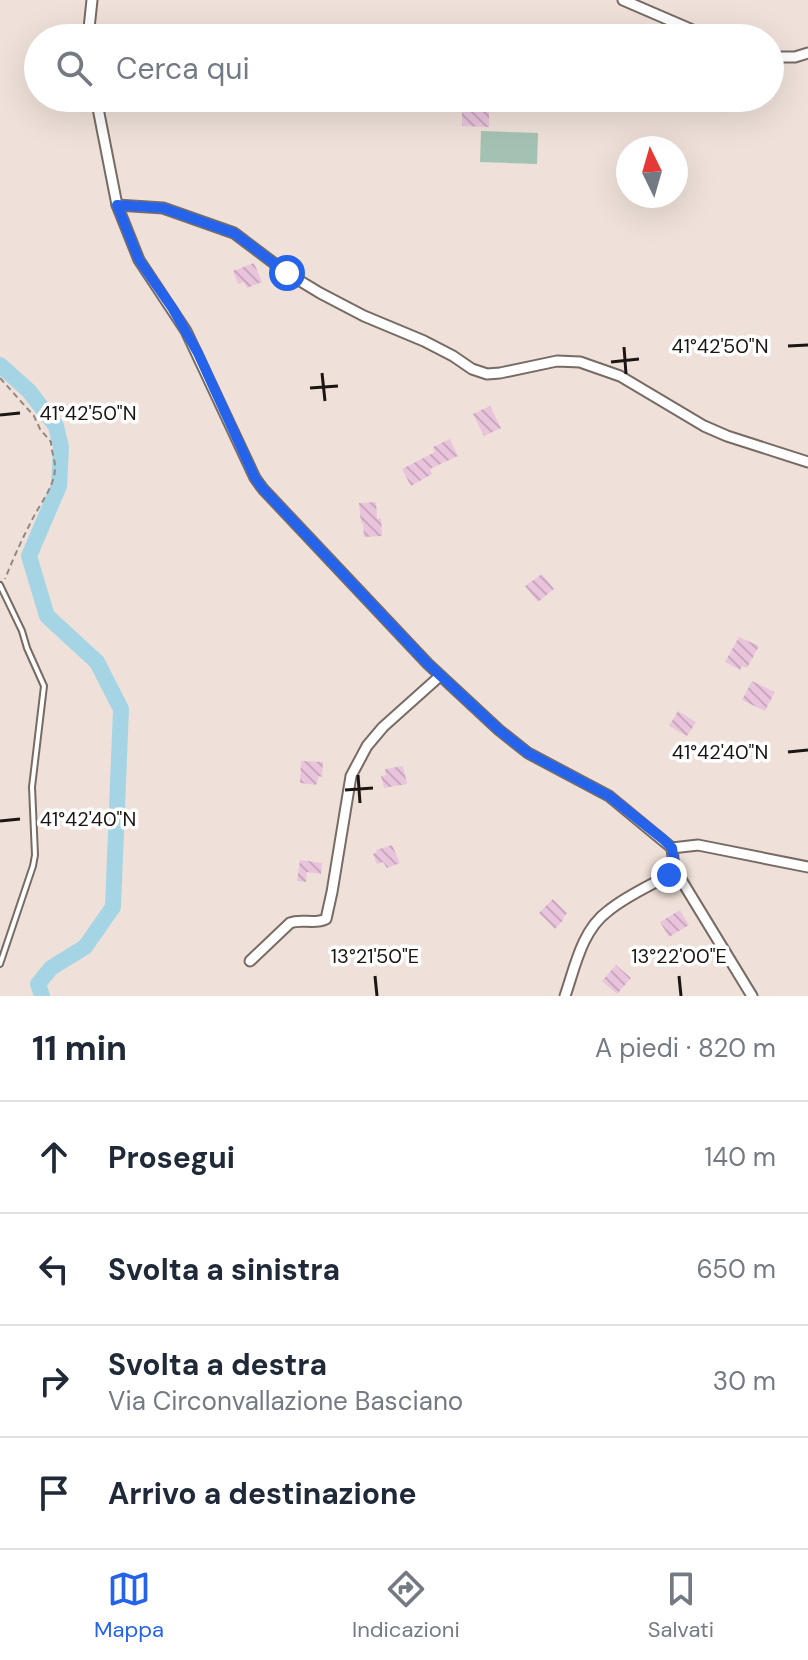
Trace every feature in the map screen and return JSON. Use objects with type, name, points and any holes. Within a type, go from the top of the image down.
[{"type":"street","points":[[89,24],[92,0]]},
{"type":"street","points":[[623,0],[679,24]]},
{"type":"street","points":[[784,57],[808,53]]},
{"type":"street","points":[[99,112],[117,205],[139,260],[192,342],[255,478],[440,676],[528,753],[609,796],[672,848],[674,868],[752,996]]},
{"type":"street","points":[[117,205],[163,208],[234,233],[287,273],[320,293],[364,316],[424,341],[472,369],[487,374],[557,361],[580,362],[620,376],[704,426],[808,462]]},
{"type":"street","points":[[250,961],[290,923],[297,920],[316,923],[326,919],[351,776],[367,746],[383,727],[440,676]]},
{"type":"street","points":[[672,848],[698,845],[808,867]]},
{"type":"street","points":[[565,996],[583,945],[600,918],[608,910],[669,875],[674,868]]},
{"type":"lane","points":[[0,585],[44,686],[32,787],[35,855],[0,964]]},
{"type":"path","points":[[0,378],[34,416],[51,442],[55,466],[47,495],[16,554],[3,591]]},
{"type":"green space","points":[[481,131],[538,133],[537,164],[480,162]]},
{"type":"building","points":[[462,112],[489,112],[489,127],[462,126]]},
{"type":"building","points":[[254,263],[262,282],[247,288],[244,282],[238,284],[233,271]]},
{"type":"building","points":[[490,406],[501,428],[484,436],[473,414]]},
{"type":"building","points":[[450,439],[458,456],[430,469],[432,474],[411,486],[402,469],[435,452],[433,447]]},
{"type":"building","points":[[376,502],[382,536],[364,537],[359,503]]},
{"type":"building","points":[[542,574],[554,589],[538,602],[525,586]]},
{"type":"building","points":[[739,637],[759,646],[747,668],[742,666],[740,670],[725,662]]},
{"type":"building","points":[[752,681],[775,692],[765,711],[742,700]]},
{"type":"building","points":[[678,711],[696,722],[687,736],[669,726]]},
{"type":"building","points":[[301,761],[323,762],[322,777],[319,776],[316,785],[300,783]]},
{"type":"building","points":[[403,766],[407,784],[384,788],[381,776],[386,775],[385,769]]},
{"type":"building","points":[[392,845],[400,863],[387,868],[383,862],[377,864],[373,854],[376,850]]},
{"type":"building","points":[[300,860],[322,863],[321,874],[307,872],[306,882],[297,881]]},
{"type":"building","points":[[553,899],[567,913],[555,929],[539,913]]},
{"type":"building","points":[[680,910],[689,925],[669,937],[660,922]]},
{"type":"building","points":[[616,965],[631,978],[617,994],[602,981]]},
{"type":"waterway","points":[[0,365],[29,391],[56,426],[61,447],[59,486],[29,556],[47,616],[97,662],[121,709],[113,907],[85,947],[51,968],[38,984],[42,996]]},
{"type":"route","points":[[287,273],[234,233],[163,208],[117,205],[139,260],[173,309],[198,353],[255,478],[263,489],[428,664],[499,730],[528,753],[609,796],[663,839],[672,848],[674,868],[669,875]]}]
